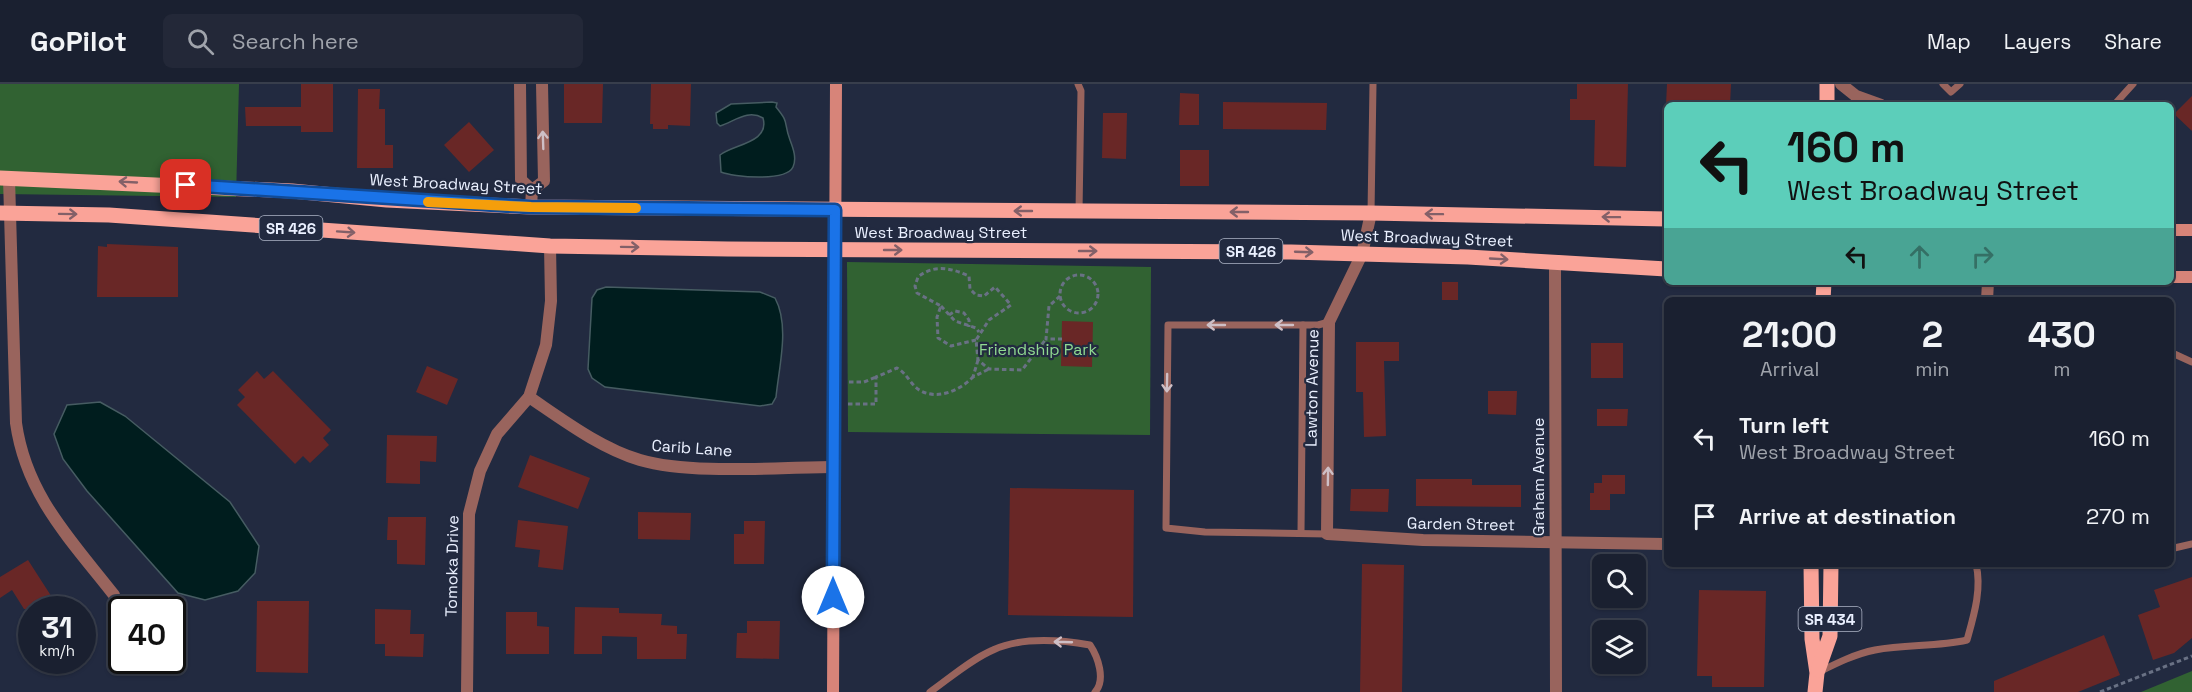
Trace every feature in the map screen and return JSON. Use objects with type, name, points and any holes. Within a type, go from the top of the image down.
[{"type":"main road","points":[[1827,84],[1827,102]]},
{"type":"main road","name":"West Broadway Street","points":[[4,178],[291,191],[387,200],[531,207],[1371,213],[1664,219]]},
{"type":"main road","name":"West Broadway Street","points":[[5,213],[109,215],[550,246],[1362,254],[1664,269]]},
{"type":"main road","name":"SR 434","points":[[1811,567],[1812,639],[1817,673]]},
{"type":"main road","name":"SR 434","points":[[1815,692],[1817,673],[1830,636],[1831,567]]},
{"type":"street","points":[[520,84],[521,180],[532,190]]},
{"type":"street","points":[[531,207],[532,190],[544,181],[542,84]]},
{"type":"street","points":[[833,692],[836,84]]},
{"type":"street","points":[[1841,84],[1856,96],[1873,102]]},
{"type":"street","points":[[4,178],[16,423],[20,451],[32,482],[52,518],[114,595]]},
{"type":"street","name":"Lawton Avenue","points":[[1327,534],[1329,322],[1362,254],[1371,213]]},
{"type":"street","points":[[2174,230],[2192,230]]},
{"type":"street","name":"Tomoka Drive","points":[[466,692],[469,514],[480,471],[497,434],[529,397],[546,345],[551,301],[550,246]]},
{"type":"street","name":"Graham Avenue","points":[[1555,262],[1556,692]]},
{"type":"street","points":[[2174,277],[2192,277]]},
{"type":"street","name":"Carib Lane","points":[[529,397],[604,445],[640,460],[665,465],[725,468],[833,467]]},
{"type":"street","name":"Garden Street","points":[[1327,534],[1423,540],[1664,544]]},
{"type":"lane","points":[[1078,84],[1081,91],[1079,211]]},
{"type":"lane","points":[[1371,213],[1372,84]]},
{"type":"lane","points":[[1943,84],[1951,92],[1960,84]]},
{"type":"lane","points":[[2117,102],[2133,84]]},
{"type":"lane","points":[[1327,534],[1205,532],[1166,528],[1168,325],[1303,325],[1329,322]]},
{"type":"lane","points":[[1300,533],[1303,325]]},
{"type":"lane","points":[[2174,354],[2192,362]]},
{"type":"lane","points":[[2174,548],[2192,544]]},
{"type":"lane","points":[[1817,673],[1845,658],[1875,650],[1949,644],[1967,640],[1975,612],[1979,576],[1977,567]]},
{"type":"lane","points":[[930,692],[993,649],[1015,644],[1064,641],[1090,645],[1098,656],[1099,688],[1095,692]]},
{"type":"path","points":[[972,377],[978,360],[976,340],[979,332],[989,320],[1011,305],[995,287],[984,296],[976,295],[970,289],[969,276],[947,269],[926,271],[916,281],[917,293],[979,332]]},
{"type":"path","points":[[1079,275],[1090,280],[1097,290],[1096,302],[1083,312],[1068,309],[1060,296],[1060,290],[1067,279],[1079,275]]},
{"type":"path","points":[[848,382],[864,382],[897,368],[920,391],[934,394],[962,387],[972,377],[989,369],[1022,370],[1046,339],[1048,306],[1060,296]]},
{"type":"path","points":[[941,306],[937,317],[938,338],[951,346],[976,340]]},
{"type":"path","points":[[949,315],[955,311],[964,313],[969,320],[969,327]]},
{"type":"path","points":[[1046,339],[1062,339]]},
{"type":"path","points":[[978,360],[989,369]]},
{"type":"path","points":[[848,404],[876,404],[876,377]]},
{"type":"path","points":[[2100,692],[2192,656]]},
{"type":"green space","points":[[0,84],[239,84],[236,197],[0,194]]},
{"type":"green space","name":"Friendship Park","points":[[847,262],[1151,267],[1150,435],[848,432]]},
{"type":"green space","points":[[2192,671],[2192,692],[2141,692]]},
{"type":"shaded area","points":[[777,103],[776,107],[785,120],[794,153],[793,167],[780,175],[759,177],[721,172],[720,155],[756,138],[764,126],[763,118],[747,115],[720,126],[717,123],[716,113],[731,104]]},
{"type":"shaded area","points":[[606,287],[760,292],[775,298],[783,333],[776,397],[772,404],[760,406],[605,387],[592,378],[588,369],[592,298],[597,290]]},
{"type":"shaded area","points":[[100,402],[125,416],[230,502],[259,546],[255,573],[238,591],[205,600],[178,593],[87,491],[63,459],[54,434],[67,405]]},
{"type":"building","points":[[301,84],[333,84],[333,132],[301,132],[301,126],[246,126],[245,107],[301,107]]},
{"type":"building","points":[[564,84],[603,84],[602,123],[564,123]]},
{"type":"building","points":[[651,84],[691,84],[690,126],[668,125],[668,129],[653,129],[653,124],[650,124]]},
{"type":"building","points":[[1577,84],[1628,84],[1626,167],[1594,166],[1595,120],[1570,120],[1570,99],[1577,99]]},
{"type":"building","points":[[1667,84],[1731,84],[1730,102],[1666,102]]},
{"type":"building","points":[[358,89],[380,89],[379,109],[385,109],[385,145],[393,145],[393,168],[357,168]]},
{"type":"building","points":[[1180,93],[1199,94],[1199,125],[1179,125]]},
{"type":"building","points":[[2192,96],[2192,131],[2174,114]]},
{"type":"building","points":[[1223,102],[1327,103],[1326,130],[1223,129]]},
{"type":"building","points":[[1103,113],[1127,113],[1126,159],[1102,158]]},
{"type":"building","points":[[469,122],[494,150],[469,172],[444,145]]},
{"type":"building","points":[[1180,150],[1209,150],[1209,186],[1180,186]]},
{"type":"building","points":[[107,244],[178,247],[178,297],[97,297],[98,246],[107,247]]},
{"type":"building","points":[[1442,282],[1458,282],[1458,300],[1442,300]]},
{"type":"building","points":[[1062,321],[1093,322],[1092,367],[1061,366]]},
{"type":"building","points":[[1356,342],[1399,342],[1399,361],[1384,361],[1386,436],[1364,437],[1363,392],[1356,392]]},
{"type":"building","points":[[1591,343],[1623,343],[1623,378],[1591,378]]},
{"type":"building","points":[[427,366],[458,379],[447,405],[416,392]]},
{"type":"building","points":[[257,371],[264,379],[273,371],[331,430],[323,438],[329,445],[310,463],[303,456],[295,464],[237,405],[245,397],[238,390]]},
{"type":"building","points":[[1488,391],[1517,391],[1516,415],[1488,414]]},
{"type":"building","points":[[1597,409],[1628,409],[1627,426],[1597,426]]},
{"type":"building","points":[[387,435],[437,436],[436,462],[420,461],[420,484],[386,483]]},
{"type":"building","points":[[530,455],[590,478],[578,509],[518,487]]},
{"type":"building","points":[[1602,475],[1625,475],[1625,494],[1610,494],[1610,510],[1590,510],[1590,493],[1594,493],[1594,483],[1602,483]]},
{"type":"building","points":[[1416,479],[1472,479],[1472,485],[1521,485],[1521,507],[1416,506]]},
{"type":"building","points":[[1010,488],[1134,490],[1133,617],[1008,615]]},
{"type":"building","points":[[1351,489],[1389,489],[1388,512],[1350,511]]},
{"type":"building","points":[[638,512],[691,513],[690,540],[638,539]]},
{"type":"building","points":[[388,517],[426,517],[425,565],[397,564],[397,540],[387,540]]},
{"type":"building","points":[[518,520],[568,526],[563,570],[538,567],[540,550],[515,547]]},
{"type":"building","points":[[744,521],[765,521],[764,564],[734,564],[734,534],[744,534]]},
{"type":"building","points":[[28,560],[51,596],[18,596],[18,600],[12,590],[0,598],[0,577]]},
{"type":"building","points":[[1362,564],[1404,565],[1402,692],[1360,692]]},
{"type":"building","points":[[2192,577],[2192,638],[2174,653],[2153,660],[2138,615],[2160,607],[2154,590]]},
{"type":"building","points":[[1699,590],[1766,591],[1764,687],[1712,687],[1712,676],[1697,676]]},
{"type":"building","points":[[257,601],[309,601],[308,673],[256,672]]},
{"type":"building","points":[[575,607],[619,608],[619,613],[662,614],[661,625],[677,626],[677,634],[687,634],[686,659],[637,659],[637,637],[602,636],[602,654],[574,654]]},
{"type":"building","points":[[375,609],[411,610],[410,634],[424,634],[423,657],[385,656],[385,644],[375,644]]},
{"type":"building","points":[[506,612],[537,612],[537,626],[549,627],[549,654],[506,654]]},
{"type":"building","points":[[747,621],[780,621],[779,659],[736,658],[737,633],[747,633]]},
{"type":"building","points":[[2104,635],[2120,675],[2078,692],[1994,692],[1994,681]]},
{"type":"slow traffic","points":[[428,202],[531,207],[636,208]]},
{"type":"route","points":[[186,185],[327,193],[387,200],[531,207],[835,210],[833,597]]}]
